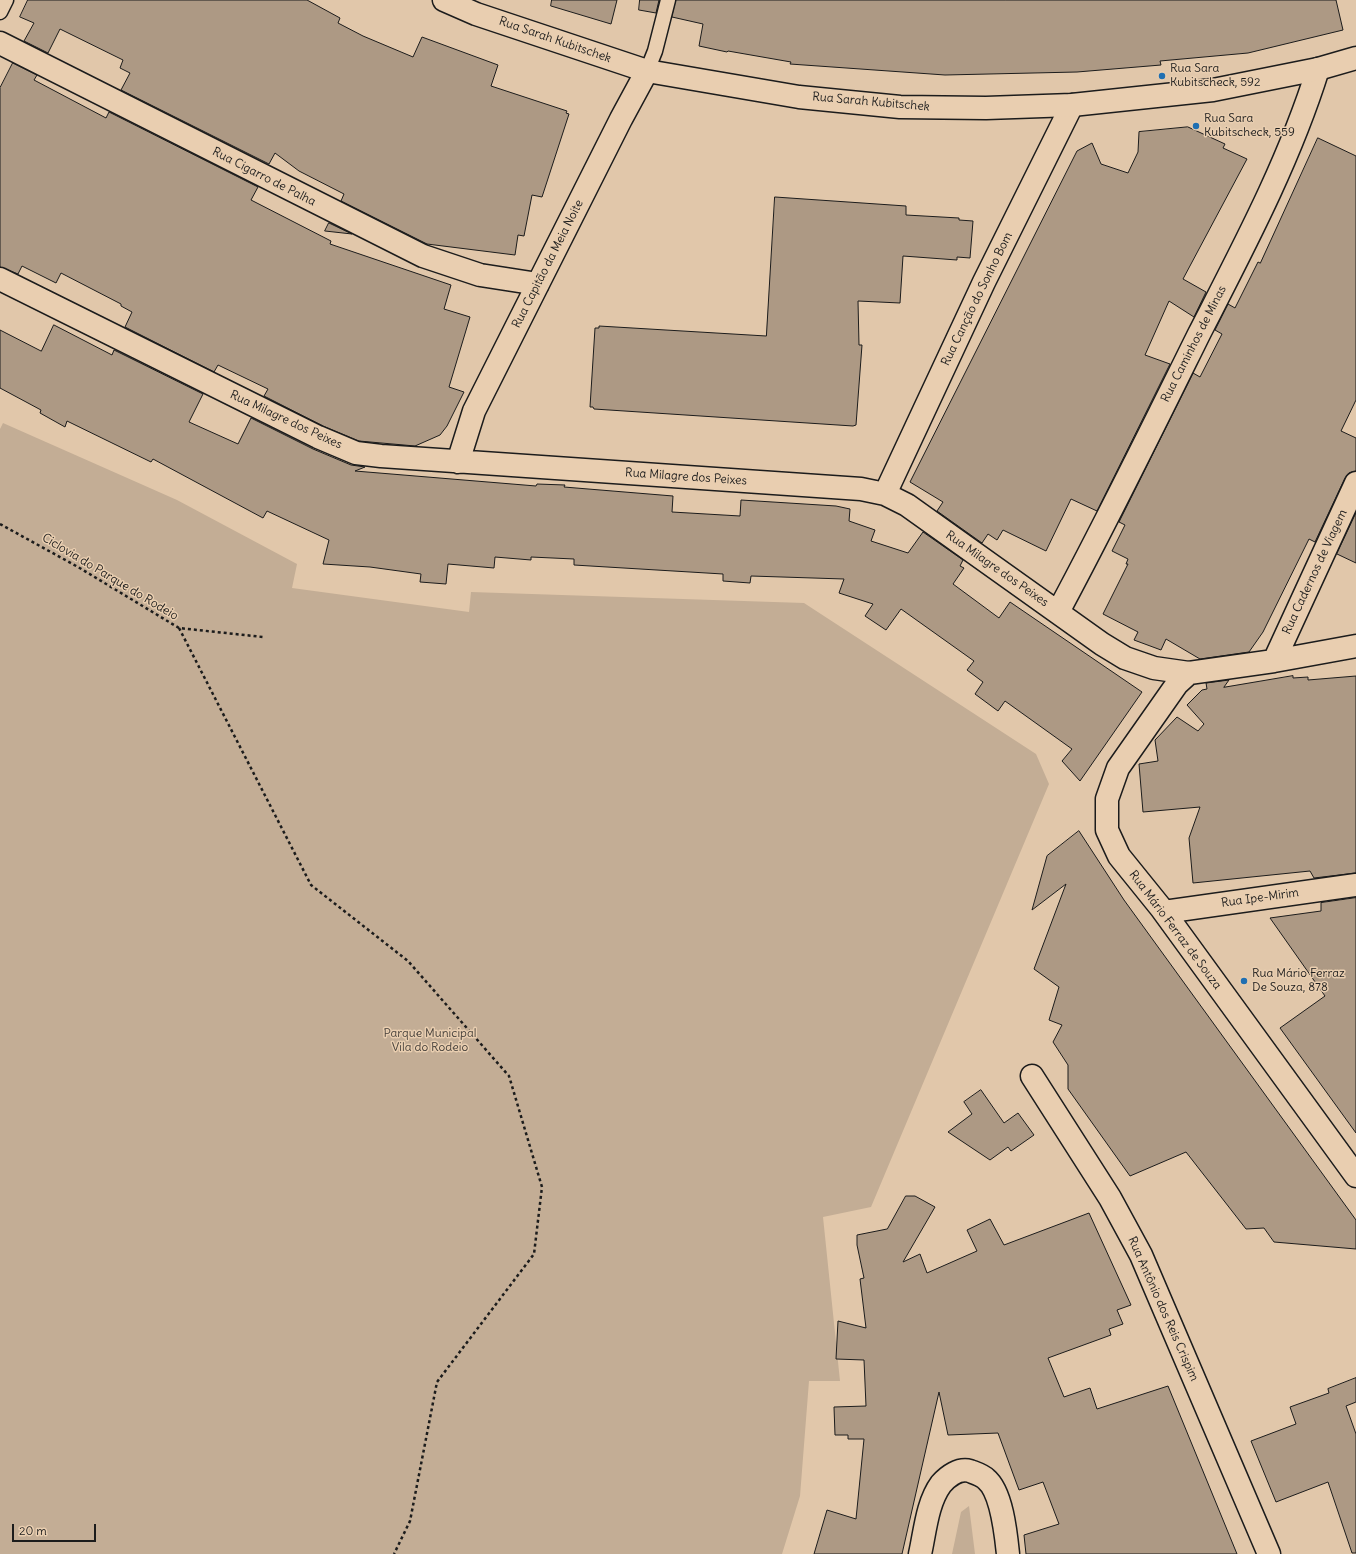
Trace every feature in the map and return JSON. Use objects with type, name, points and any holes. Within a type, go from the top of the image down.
[{"type":"street","name":"Rua Sarah Kubitschek","points":[[444,0],[476,14],[647,71],[798,96],[900,107],[986,108],[1072,105],[1213,90],[1318,69],[1356,58]]},
{"type":"street","name":"Rua Cigarro de Palha","points":[[0,44],[423,256],[480,275],[538,284]]},
{"type":"street","name":"Rua Caminhos de Minas","points":[[1058,612],[1243,247],[1286,156],[1306,107],[1318,69]]},
{"type":"street","name":"Rua Capitão da Meia Noite","points":[[458,462],[474,411],[647,71]]},
{"type":"street","name":"Rua Canção do Sonho Bom","points":[[885,494],[984,282],[1072,105]]},
{"type":"street","name":"Rua Milagre dos Peixes","points":[[0,279],[318,437],[356,453],[458,462],[853,488],[885,494],[907,505],[1125,658],[1154,668],[1189,673],[1274,661],[1356,646]]},
{"type":"street","name":"Rua Cadernos de Viagem","points":[[1274,661],[1356,484]]},
{"type":"street","name":"Rua Mário Ferraz de Souza","points":[[1189,673],[1177,684],[1118,768],[1107,799],[1107,830],[1119,856],[1164,912],[1356,1176]]},
{"type":"street","name":"Rua Ipe-Mirim","points":[[1164,912],[1356,885]]},
{"type":"street","name":"Rua Antônio dos Reis Crispim","points":[[1032,1076],[1110,1198],[1141,1255],[1269,1554]]},
{"type":"street","points":[[920,1554],[934,1497],[941,1484],[949,1476],[957,1472],[968,1471],[986,1479],[993,1487],[1005,1524],[1008,1554]]},
{"type":"lane","points":[[0,12],[6,0]]},
{"type":"lane","points":[[647,71],[655,51],[668,0]]},
{"type":"path","name":"Ciclovia do Parque do Rodeio","points":[[0,524],[78,567],[179,628],[263,637]]},
{"type":"path","points":[[179,628],[311,885],[408,961],[509,1076],[542,1187],[534,1254],[437,1382],[410,1521],[394,1554]]},
{"type":"green space","name":"Parque Municipal Vila do Rodeio","points":[[3,423],[177,500],[297,564],[292,588],[469,612],[471,592],[804,603],[1036,754],[1049,784],[871,1207],[823,1217],[840,1381],[809,1381],[800,1496],[782,1554],[0,1554],[0,429]]},
{"type":"green space","points":[[969,1506],[975,1554],[952,1554],[961,1512]]},
{"type":"building","points":[[28,0],[307,0],[340,18],[338,23],[363,36],[413,57],[422,37],[498,65],[491,86],[567,111],[566,113],[569,114],[542,197],[532,195],[524,236],[518,235],[515,255],[427,244],[341,201],[344,194],[299,171],[275,153],[269,164],[121,90],[130,73],[120,68],[123,60],[60,29],[48,53],[24,41],[34,23],[20,17]]},
{"type":"building","points":[[552,0],[617,0],[611,24],[551,6]]},
{"type":"building","points":[[640,0],[659,0],[656,13],[639,10]]},
{"type":"building","points":[[676,0],[1336,0],[1343,30],[1248,53],[1160,61],[1161,65],[1077,72],[945,75],[790,64],[791,62],[699,46],[703,24],[672,17]]},
{"type":"building","points":[[13,63],[37,75],[34,80],[106,118],[109,112],[258,187],[251,200],[331,241],[330,244],[451,285],[444,309],[470,317],[449,387],[464,392],[447,426],[440,435],[415,446],[359,441],[323,426],[264,396],[268,389],[218,365],[214,372],[125,327],[132,312],[121,306],[121,304],[61,273],[56,283],[22,266],[18,274],[0,267],[0,88]]},
{"type":"building","points":[[1188,127],[1225,144],[1223,148],[1247,159],[1183,279],[1206,292],[1194,317],[1169,301],[1145,355],[1170,364],[1097,511],[1071,499],[1046,551],[1003,530],[997,540],[988,534],[982,543],[937,511],[943,502],[910,482],[1077,151],[1092,143],[1101,164],[1128,173],[1138,152],[1139,132]]},
{"type":"building","points":[[1318,138],[1356,156],[1356,400],[1341,431],[1356,438],[1356,471],[1349,473],[1345,478],[1315,542],[1309,539],[1263,632],[1249,652],[1200,659],[1166,639],[1161,650],[1134,640],[1138,632],[1103,614],[1128,564],[1126,564],[1128,559],[1112,551],[1125,525],[1119,522],[1193,373],[1200,377],[1222,334],[1215,330],[1228,304],[1235,308],[1258,262],[1260,263]]},
{"type":"building","points":[[775,197],[906,206],[906,215],[959,218],[959,220],[973,221],[970,258],[957,257],[957,260],[903,256],[900,303],[858,301],[859,345],[862,345],[856,425],[594,409],[593,407],[590,407],[595,328],[599,328],[599,326],[766,336]]},
{"type":"building","points":[[329,223],[352,234],[325,231]]},
{"type":"building","points":[[54,325],[112,355],[114,350],[203,394],[189,422],[238,444],[251,418],[313,449],[351,465],[365,467],[355,471],[536,486],[537,484],[565,485],[564,487],[673,496],[672,512],[740,516],[741,500],[836,506],[850,509],[849,521],[875,530],[871,541],[908,553],[923,532],[963,560],[960,566],[964,568],[953,584],[999,618],[1010,602],[1142,692],[1080,781],[1062,761],[1072,749],[1005,701],[998,711],[975,694],[983,682],[967,670],[974,661],[901,609],[886,630],[865,616],[873,604],[839,593],[844,579],[751,576],[750,583],[723,581],[723,574],[574,565],[574,559],[531,557],[531,560],[495,557],[494,568],[448,564],[446,584],[420,582],[421,574],[370,567],[323,564],[329,540],[267,511],[263,518],[153,459],[151,462],[67,421],[65,427],[40,413],[41,410],[0,388],[0,330],[41,351]]},
{"type":"building","points":[[1356,513],[1356,563],[1337,554]]},
{"type":"building","points":[[1293,676],[1293,678],[1308,677],[1308,680],[1356,676],[1356,873],[1314,878],[1310,871],[1193,883],[1189,838],[1200,807],[1143,812],[1139,764],[1158,761],[1155,740],[1177,717],[1198,731],[1204,724],[1187,705],[1202,690],[1207,689],[1206,683],[1229,680],[1224,687]]},
{"type":"building","points":[[1079,831],[1124,900],[1356,1220],[1356,1249],[1274,1242],[1264,1228],[1246,1229],[1186,1152],[1130,1176],[1068,1089],[1068,1065],[1053,1042],[1062,1025],[1049,1020],[1059,987],[1034,969],[1066,884],[1032,910],[1047,856]]},
{"type":"building","points":[[1356,898],[1356,1133],[1280,1028],[1325,996],[1270,918],[1321,911],[1321,903]]},
{"type":"building","points":[[981,1090],[1004,1123],[1018,1113],[1034,1135],[1011,1151],[1008,1147],[990,1160],[948,1132],[972,1114],[964,1102]]},
{"type":"building","points":[[906,1196],[915,1196],[935,1207],[903,1262],[920,1254],[927,1273],[977,1251],[967,1230],[990,1219],[1004,1245],[1089,1213],[1131,1305],[1117,1310],[1123,1324],[1109,1329],[1111,1335],[1048,1358],[1064,1397],[1090,1388],[1097,1409],[1168,1386],[1237,1554],[1026,1554],[1024,1535],[1059,1524],[1043,1482],[1019,1490],[998,1433],[948,1435],[939,1392],[902,1554],[814,1554],[827,1510],[856,1519],[864,1439],[848,1439],[848,1435],[835,1435],[834,1407],[866,1406],[864,1360],[836,1359],[838,1321],[866,1328],[860,1279],[864,1278],[857,1245],[857,1235],[887,1229]]},
{"type":"building","points":[[1356,1378],[1356,1402],[1346,1406],[1356,1434],[1356,1553],[1352,1553],[1328,1482],[1276,1502],[1251,1441],[1296,1424],[1290,1407],[1329,1393],[1328,1389]]},
{"type":"place","name":"Rua Sara Kubitscheck, 592","points":[[1162,76]]},
{"type":"place","name":"Rua Sara Kubitscheck, 559","points":[[1196,126]]},
{"type":"place","name":"Rua Mário Ferraz De Souza, 878","points":[[1244,981]]}]
